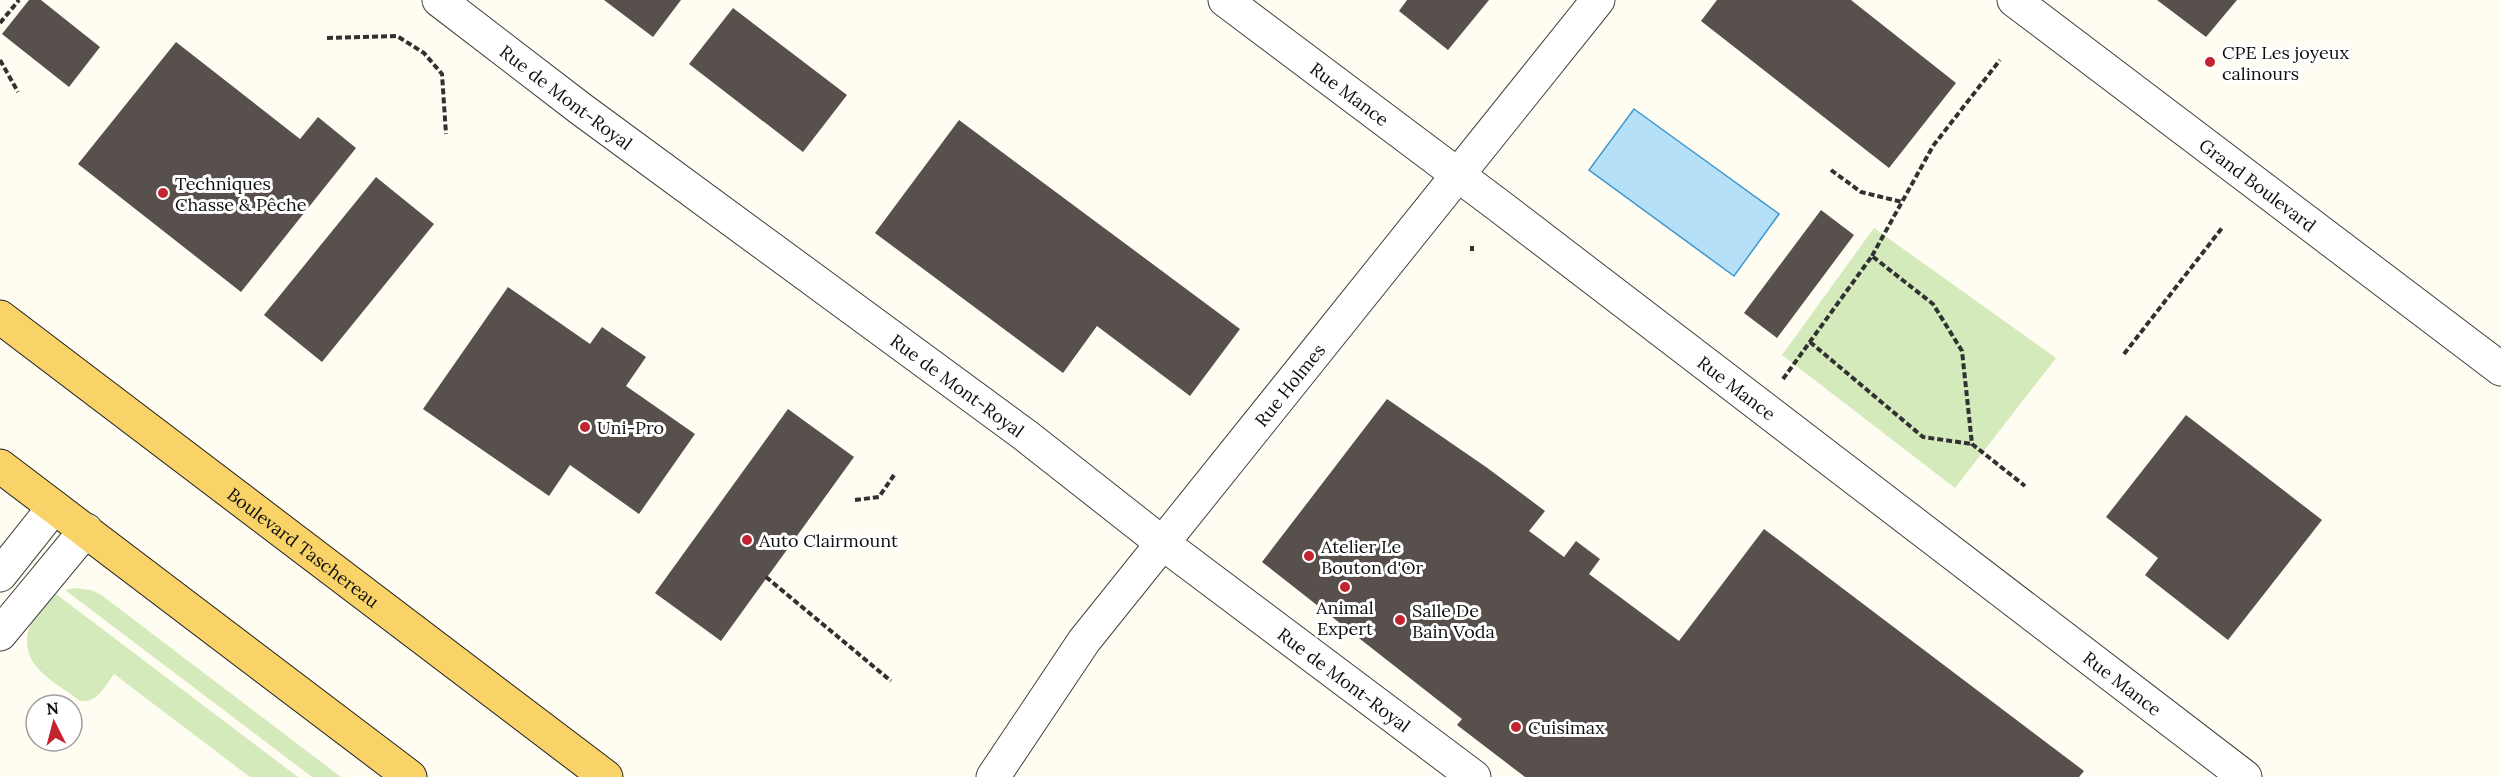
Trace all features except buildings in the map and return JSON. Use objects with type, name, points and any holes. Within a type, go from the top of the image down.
[{"type":"main road","name":"Boulevard Taschereau","points":[[0,317],[606,777]]},
{"type":"main road","points":[[0,466],[410,777]]},
{"type":"street","name":"Rue de Mont-Royal","points":[[439,0],[581,109],[1025,435],[1161,542],[1474,777]]},
{"type":"street","name":"Rue Mance","points":[[1225,0],[1459,175],[2245,777]]},
{"type":"street","name":"Rue Holmes","points":[[993,777],[1084,641],[1161,542],[1598,0]]},
{"type":"street","name":"Grand Boulevard","points":[[2014,0],[2501,369]]},
{"type":"street","points":[[0,575],[54,507]]},
{"type":"street","points":[[0,633],[86,530]]},
{"type":"path","points":[[0,23],[19,0]]},
{"type":"path","points":[[327,38],[397,36],[424,52],[442,74],[446,134]]},
{"type":"path","points":[[0,60],[18,92]]},
{"type":"path","points":[[1782,380],[1872,256],[1933,146],[2000,60]]},
{"type":"path","points":[[1830,170],[1861,192],[1902,202]]},
{"type":"path","points":[[2124,354],[2222,228]]},
{"type":"path","points":[[1472,246],[1472,251]]},
{"type":"path","points":[[1872,256],[1933,304],[1962,351],[1972,444]]},
{"type":"path","points":[[1810,342],[1923,436],[1972,444],[2025,486]]},
{"type":"path","points":[[855,500],[879,497],[894,475]]},
{"type":"path","points":[[766,577],[891,681]]},
{"type":"green space","points":[[1874,228],[2056,358],[1955,488],[1782,355]]},
{"type":"green space","points":[[74,588],[91,590],[100,594],[341,777],[312,777],[65,590]]},
{"type":"green space","points":[[56,594],[298,777],[250,777],[114,674],[100,693],[92,699],[84,701],[84,693],[69,693],[40,671],[30,657],[27,647],[27,636],[34,617]]},
{"type":"water","points":[[1634,109],[1779,214],[1734,276],[1589,170]]},
{"type":"place","name":"CPE Les joyeux calinours","points":[[2210,62]]},
{"type":"place","name":"Techniques Chasse & Pêche","points":[[163,193]]},
{"type":"place","name":"Uni-Pro","points":[[585,427]]},
{"type":"place","name":"Auto Clairmount","points":[[747,540]]},
{"type":"place","name":"Atelier Le Bouton d'Or","points":[[1309,556]]},
{"type":"place","name":"Animal Expert","points":[[1345,587]]},
{"type":"place","name":"Salle De Bain Voda","points":[[1400,620]]},
{"type":"place","name":"Cuisimax","points":[[1516,727]]}]
